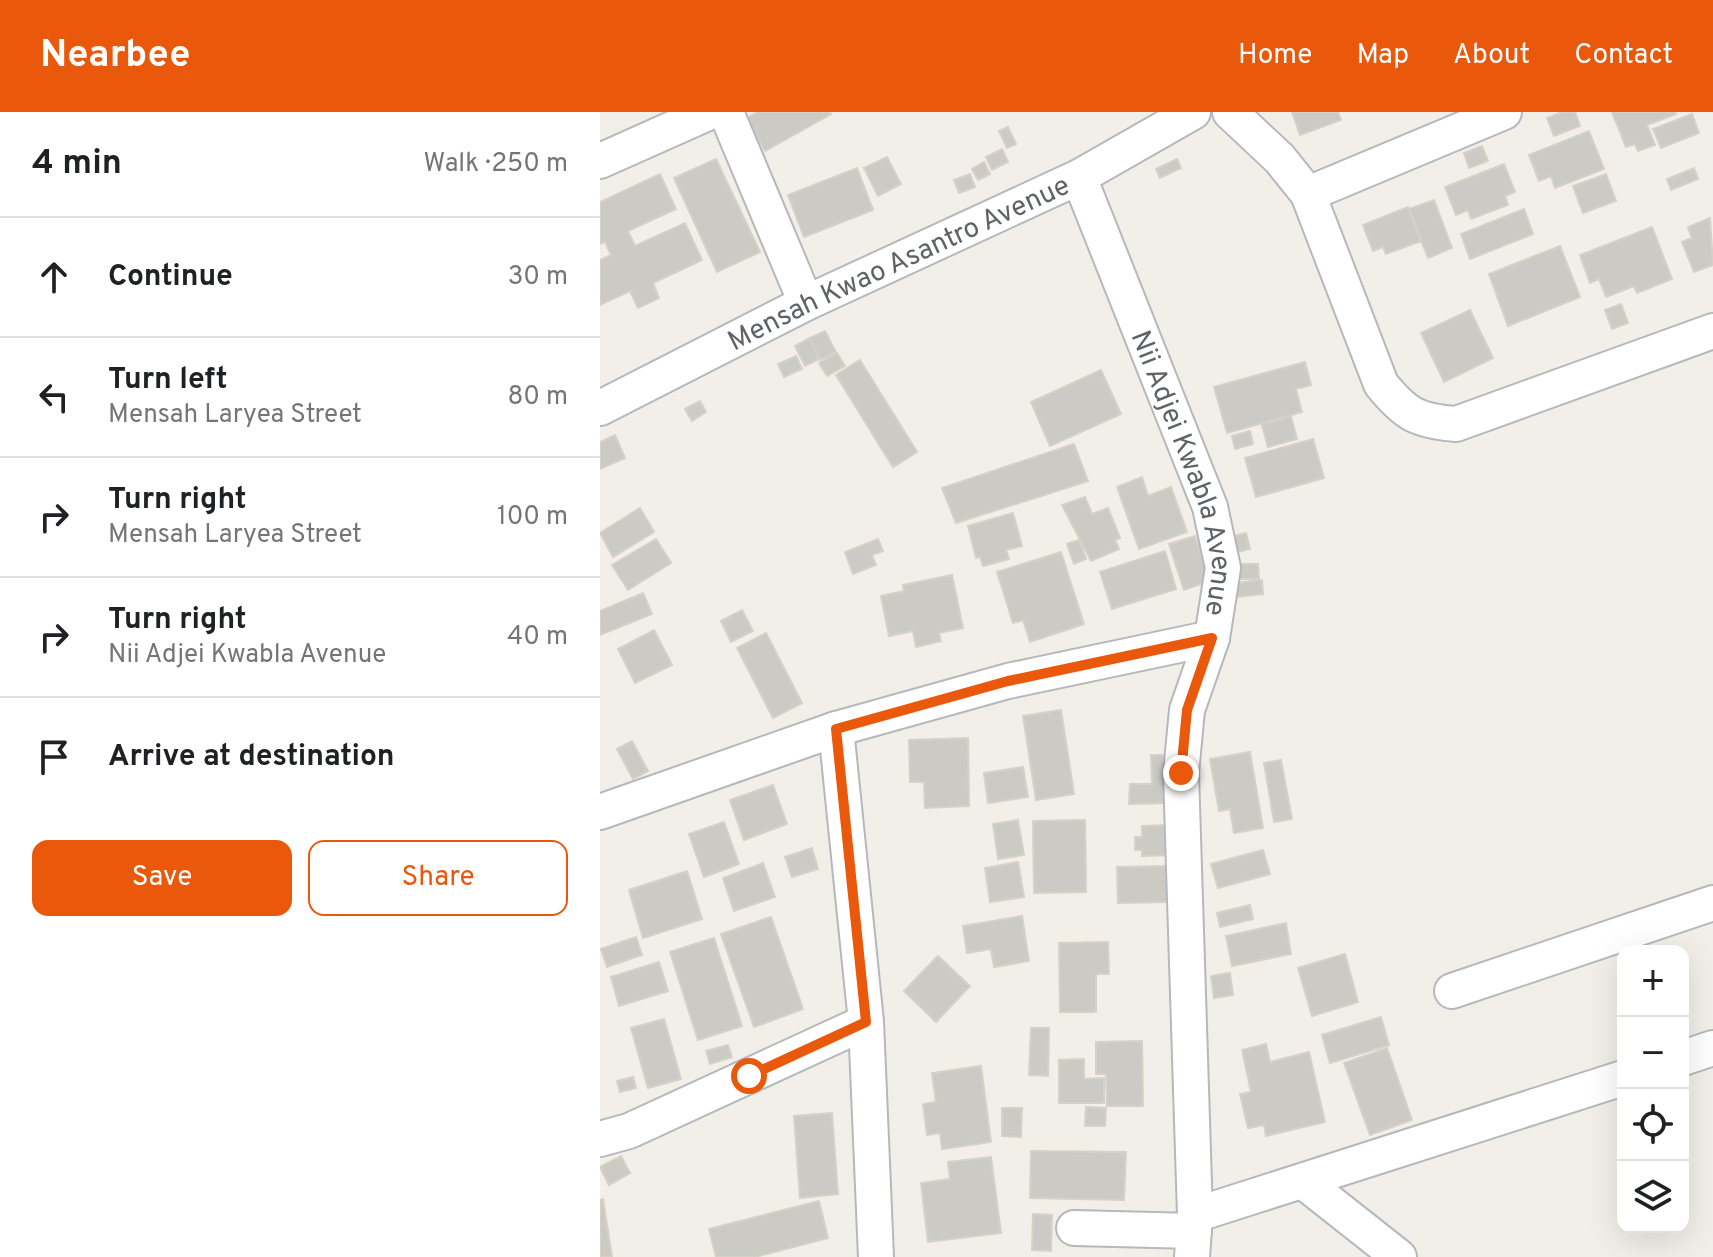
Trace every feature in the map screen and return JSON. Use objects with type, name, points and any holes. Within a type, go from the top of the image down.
[{"type":"street","points":[[600,161],[710,112]]},
{"type":"street","points":[[726,112],[806,303]]},
{"type":"street","name":"Mensah Kwao Asantro Avenue","points":[[600,408],[806,303],[1079,177],[1193,112]]},
{"type":"street","points":[[1230,112],[1280,159],[1308,194],[1381,384],[1398,405],[1424,422],[1456,424],[1713,331]]},
{"type":"street","points":[[1308,194],[1504,112]]},
{"type":"street","name":"Nii Adjei Kwabla Avenue","points":[[1079,177],[1210,507],[1223,568],[1212,638],[1187,710],[1181,773],[1193,1234]]},
{"type":"street","points":[[600,812],[836,729],[1008,681],[1212,638]]},
{"type":"street","points":[[836,729],[866,1022],[876,1257]]},
{"type":"street","points":[[1452,991],[1713,903]]},
{"type":"street","points":[[600,1139],[629,1131],[866,1022]]},
{"type":"street","points":[[1689,1056],[1713,1048]]},
{"type":"street","points":[[1074,1228],[1193,1234],[1304,1182],[1617,1080]]},
{"type":"street","points":[[1304,1182],[1399,1257]]},
{"type":"building","points":[[758,112],[831,114],[765,151],[747,118]]},
{"type":"building","points":[[1292,112],[1338,112],[1341,120],[1300,135]]},
{"type":"building","points":[[1562,112],[1575,112],[1580,126],[1554,136],[1547,118]]},
{"type":"building","points":[[1612,112],[1676,114],[1647,125],[1655,145],[1638,151],[1635,144],[1626,147]]},
{"type":"building","points":[[1692,114],[1699,133],[1661,148],[1653,129]]},
{"type":"building","points":[[1008,127],[1016,144],[1007,148],[999,131]]},
{"type":"building","points":[[1589,131],[1604,169],[1555,188],[1551,176],[1539,181],[1529,155]]},
{"type":"building","points":[[1482,146],[1488,161],[1469,168],[1464,153]]},
{"type":"building","points":[[1002,149],[1008,162],[992,170],[986,157]]},
{"type":"building","points":[[887,157],[901,184],[878,196],[864,168]]},
{"type":"building","points":[[716,159],[760,252],[717,272],[674,178]]},
{"type":"building","points":[[1177,159],[1181,168],[1160,178],[1156,169]]},
{"type":"building","points":[[984,162],[990,174],[978,180],[972,169]]},
{"type":"building","points":[[1504,164],[1515,192],[1505,196],[1508,205],[1471,219],[1468,210],[1456,215],[1445,187]]},
{"type":"building","points":[[857,168],[873,210],[804,237],[788,195]]},
{"type":"building","points":[[1694,168],[1698,179],[1671,190],[1667,179]]},
{"type":"building","points":[[660,174],[676,209],[628,231],[635,246],[685,223],[702,260],[653,283],[659,298],[638,308],[630,291],[600,305],[600,260],[611,255],[605,242],[600,244],[600,202]]},
{"type":"building","points":[[970,174],[975,187],[959,193],[954,180]]},
{"type":"building","points":[[1606,174],[1616,201],[1583,213],[1573,186]]},
{"type":"building","points":[[1434,200],[1452,248],[1428,258],[1409,209]]},
{"type":"building","points":[[1408,207],[1421,241],[1386,254],[1383,247],[1373,251],[1363,225]]},
{"type":"building","points":[[1524,209],[1533,234],[1470,259],[1461,234]]},
{"type":"building","points":[[1710,218],[1713,265],[1694,272],[1682,242],[1692,238],[1688,227]]},
{"type":"building","points":[[1652,227],[1672,279],[1637,293],[1634,286],[1606,297],[1599,279],[1590,283],[1580,255]]},
{"type":"building","points":[[1560,246],[1580,297],[1508,326],[1489,274]]},
{"type":"building","points":[[1621,304],[1628,323],[1612,329],[1605,310]]},
{"type":"building","points":[[1470,310],[1493,358],[1444,382],[1421,333]]},
{"type":"building","points":[[825,331],[836,352],[820,360],[810,338]]},
{"type":"building","points":[[810,338],[819,359],[805,366],[795,346]]},
{"type":"building","points":[[837,353],[845,366],[827,376],[819,363]]},
{"type":"building","points":[[796,356],[802,369],[784,377],[778,364]]},
{"type":"building","points":[[860,360],[917,452],[893,467],[836,375]]},
{"type":"building","points":[[1305,362],[1311,385],[1296,389],[1302,412],[1227,433],[1214,387]]},
{"type":"building","points":[[1101,370],[1121,414],[1050,446],[1031,402]]},
{"type":"building","points":[[700,401],[706,412],[692,421],[685,409]]},
{"type":"building","points":[[1291,416],[1297,439],[1268,447],[1262,425]]},
{"type":"building","points":[[1250,431],[1253,444],[1235,449],[1232,436]]},
{"type":"building","points":[[615,435],[625,458],[600,469],[600,442]]},
{"type":"building","points":[[1313,439],[1324,478],[1256,497],[1245,458]]},
{"type":"building","points":[[1074,444],[1088,481],[956,523],[942,488]]},
{"type":"building","points":[[1142,477],[1148,496],[1171,487],[1187,532],[1139,549],[1117,487]]},
{"type":"building","points":[[1085,497],[1092,514],[1108,508],[1120,538],[1115,540],[1119,549],[1091,561],[1062,505]]},
{"type":"building","points":[[640,508],[654,532],[613,557],[600,533]]},
{"type":"building","points":[[1013,513],[1022,546],[1006,550],[1009,559],[983,566],[980,557],[976,558],[968,526]]},
{"type":"building","points":[[1246,533],[1250,549],[1233,553],[1230,537]]},
{"type":"building","points":[[1195,536],[1209,581],[1184,590],[1169,544]]},
{"type":"building","points":[[656,539],[671,563],[628,590],[612,565]]},
{"type":"building","points":[[878,539],[883,551],[872,555],[876,565],[853,574],[845,552]]},
{"type":"building","points":[[1079,540],[1086,559],[1074,564],[1067,544]]},
{"type":"building","points":[[1165,551],[1176,589],[1112,609],[1100,572]]},
{"type":"building","points":[[1061,552],[1084,624],[1030,642],[1023,620],[1013,623],[997,572]]},
{"type":"building","points":[[1235,564],[1258,564],[1259,579],[1235,579]]},
{"type":"building","points":[[952,575],[963,628],[939,633],[941,641],[916,647],[913,631],[889,636],[881,596],[904,591],[903,585]]},
{"type":"building","points":[[1262,580],[1263,594],[1237,597],[1235,583]]},
{"type":"building","points":[[643,593],[652,614],[600,635],[600,611]]},
{"type":"building","points":[[742,610],[753,631],[731,642],[721,621]]},
{"type":"building","points":[[654,630],[672,665],[635,683],[618,649]]},
{"type":"building","points":[[766,633],[802,703],[773,718],[737,648]]},
{"type":"building","points":[[1061,710],[1074,794],[1036,800],[1023,716]]},
{"type":"building","points":[[968,738],[969,806],[925,808],[924,782],[910,782],[909,740]]},
{"type":"building","points":[[632,741],[648,771],[633,779],[617,749]]},
{"type":"building","points":[[1250,752],[1263,828],[1234,833],[1230,809],[1219,811],[1210,759]]},
{"type":"building","points":[[1151,755],[1166,755],[1166,803],[1129,804],[1130,784],[1152,784]]},
{"type":"building","points":[[1281,760],[1292,819],[1274,822],[1264,763]]},
{"type":"building","points":[[1023,767],[1028,797],[988,803],[984,773]]},
{"type":"building","points":[[773,785],[787,824],[744,840],[730,800]]},
{"type":"building","points":[[1018,820],[1024,855],[998,859],[993,824]]},
{"type":"building","points":[[1085,820],[1086,892],[1034,893],[1033,821]]},
{"type":"building","points":[[724,822],[739,864],[704,877],[689,834]]},
{"type":"building","points":[[1173,825],[1174,855],[1142,856],[1142,850],[1135,850],[1135,837],[1142,837],[1142,826]]},
{"type":"building","points":[[812,848],[818,869],[792,877],[785,857]]},
{"type":"building","points":[[1263,850],[1270,874],[1218,888],[1211,864]]},
{"type":"building","points":[[1018,862],[1024,897],[990,902],[985,868]]},
{"type":"building","points":[[763,863],[775,897],[734,911],[723,878]]},
{"type":"building","points":[[1167,866],[1167,902],[1118,903],[1117,867]]},
{"type":"building","points":[[687,871],[702,919],[643,938],[629,890]]},
{"type":"building","points":[[1250,905],[1253,919],[1220,927],[1217,913]]},
{"type":"building","points":[[1022,916],[1029,961],[994,967],[991,949],[967,953],[963,926]]},
{"type":"building","points":[[771,917],[803,1009],[754,1027],[721,934]]},
{"type":"building","points":[[1286,923],[1291,954],[1232,966],[1226,936]]},
{"type":"building","points":[[636,937],[642,955],[607,967],[601,949]]},
{"type":"building","points":[[714,938],[742,1026],[698,1040],[670,952]]},
{"type":"building","points":[[1108,942],[1109,974],[1096,974],[1096,1012],[1060,1012],[1059,943]]},
{"type":"building","points":[[1345,954],[1358,1002],[1312,1016],[1298,968]]},
{"type":"building","points":[[938,956],[970,986],[936,1022],[904,991]]},
{"type":"building","points":[[659,962],[668,991],[619,1006],[611,977]]},
{"type":"building","points":[[1230,973],[1233,995],[1214,998],[1211,976]]},
{"type":"building","points":[[1381,1017],[1389,1045],[1330,1063],[1322,1035]]},
{"type":"building","points":[[664,1019],[681,1079],[648,1088],[631,1028]]},
{"type":"building","points":[[1031,1028],[1049,1028],[1048,1076],[1029,1075]]},
{"type":"building","points":[[1142,1041],[1143,1106],[1107,1106],[1106,1074],[1096,1074],[1096,1042]]},
{"type":"building","points":[[1266,1044],[1270,1062],[1309,1052],[1325,1122],[1266,1136],[1264,1125],[1248,1128],[1240,1094],[1251,1092],[1242,1050]]},
{"type":"building","points":[[728,1045],[732,1057],[710,1064],[706,1051]]},
{"type":"building","points":[[1387,1048],[1412,1120],[1370,1135],[1344,1063]]},
{"type":"building","points":[[1084,1059],[1084,1079],[1104,1078],[1104,1103],[1059,1103],[1059,1060]]},
{"type":"building","points":[[981,1066],[991,1142],[942,1149],[940,1133],[927,1135],[923,1104],[936,1102],[932,1073]]},
{"type":"building","points":[[633,1077],[636,1088],[620,1092],[617,1081]]},
{"type":"building","points":[[1086,1107],[1106,1108],[1105,1126],[1085,1126]]},
{"type":"building","points":[[1002,1108],[1022,1108],[1021,1137],[1002,1136]]},
{"type":"building","points":[[832,1113],[838,1194],[800,1198],[794,1116]]},
{"type":"building","points":[[1031,1151],[1126,1152],[1124,1200],[1030,1198]]},
{"type":"building","points":[[621,1156],[630,1173],[609,1185],[600,1167]]},
{"type":"building","points":[[991,1157],[1001,1233],[928,1242],[921,1183],[950,1179],[948,1162]]},
{"type":"building","points":[[603,1199],[612,1257],[600,1257],[600,1200]]},
{"type":"building","points":[[819,1201],[828,1238],[755,1257],[716,1257],[709,1229]]},
{"type":"building","points":[[1033,1214],[1052,1215],[1051,1251],[1032,1250]]},
{"type":"route","points":[[749,1076],[866,1022],[836,729],[1008,681],[1212,638],[1187,710],[1181,773]]}]
